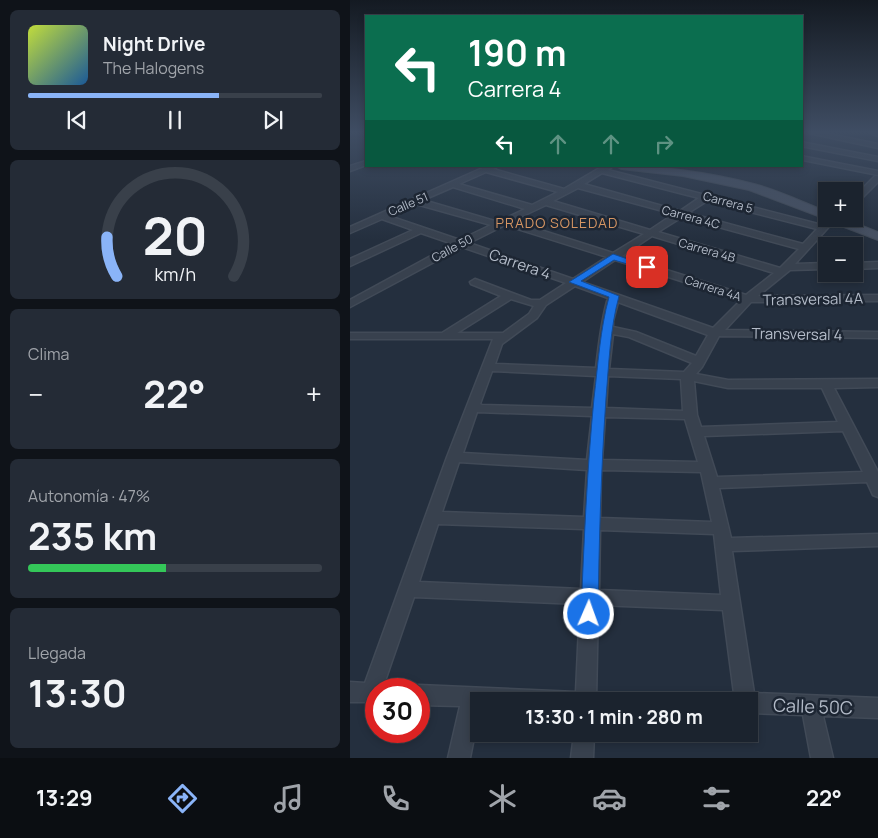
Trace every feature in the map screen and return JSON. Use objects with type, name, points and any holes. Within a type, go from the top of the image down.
[{"type":"main road","name":"Carrera 5","points":[[643,168],[683,173],[744,185],[782,197],[818,212]]},
{"type":"main road","points":[[855,227],[878,236]]},
{"type":"street","name":"Calle 51","points":[[350,230],[490,168]]},
{"type":"street","points":[[492,168],[565,192]]},
{"type":"street","name":"Calle 50","points":[[350,304],[460,244],[565,192],[605,168]]},
{"type":"street","name":"Carrera 5","points":[[607,168],[823,228]]},
{"type":"street","points":[[855,168],[878,173]]},
{"type":"street","points":[[863,192],[878,178]]},
{"type":"street","points":[[453,185],[532,208]]},
{"type":"street","name":"Carrera 4C","points":[[577,185],[806,248]]},
{"type":"street","points":[[378,678],[432,518],[497,342],[533,316],[542,303],[707,197]]},
{"type":"street","name":"Carrera 4A","points":[[416,201],[613,256],[748,299]]},
{"type":"street","name":"Carrera 4B","points":[[546,202],[650,233],[785,269],[818,267]]},
{"type":"street","name":"Carrera 4","points":[[381,216],[614,296],[715,333]]},
{"type":"street","points":[[744,692],[721,528],[707,467],[690,415],[687,376],[696,367],[715,333],[748,299],[785,269],[823,228]]},
{"type":"street","points":[[350,263],[420,230]]},
{"type":"street","points":[[863,266],[878,265]]},
{"type":"street","points":[[475,282],[530,303],[542,303]]},
{"type":"street","points":[[444,336],[510,295]]},
{"type":"street","points":[[586,692],[594,465],[608,330],[607,321],[614,296]]},
{"type":"street","name":"Transversal 4A","points":[[748,299],[878,298]]},
{"type":"street","points":[[608,330],[632,334],[699,361]]},
{"type":"street","name":"Transversal 4","points":[[715,333],[878,334]]},
{"type":"street","points":[[350,336],[504,336]]},
{"type":"street","points":[[488,367],[687,376],[728,384],[878,383]]},
{"type":"street","points":[[710,483],[876,484],[826,384]]},
{"type":"street","points":[[474,406],[480,409],[690,415]]},
{"type":"street","points":[[696,432],[847,426]]},
{"type":"street","points":[[454,457],[594,465],[707,467]]},
{"type":"street","points":[[432,518],[721,528]]},
{"type":"street","points":[[723,545],[878,540]]},
{"type":"street","points":[[407,589],[731,603]]},
{"type":"street","points":[[350,692],[365,693]]},
{"type":"street","points":[[430,695],[470,697]]},
{"type":"street","name":"Calle 50C","points":[[758,703],[878,708]]},
{"type":"street","points":[[459,758],[470,706]]},
{"type":"street","points":[[811,706],[822,758]]},
{"type":"street","points":[[582,758],[583,742]]},
{"type":"district","name":"PRADO SOLEDAD","points":[[557,222]]},
{"type":"route","points":[[589,614],[594,465],[604,351],[608,330],[607,321],[614,296],[573,282],[613,256],[647,267]]}]
